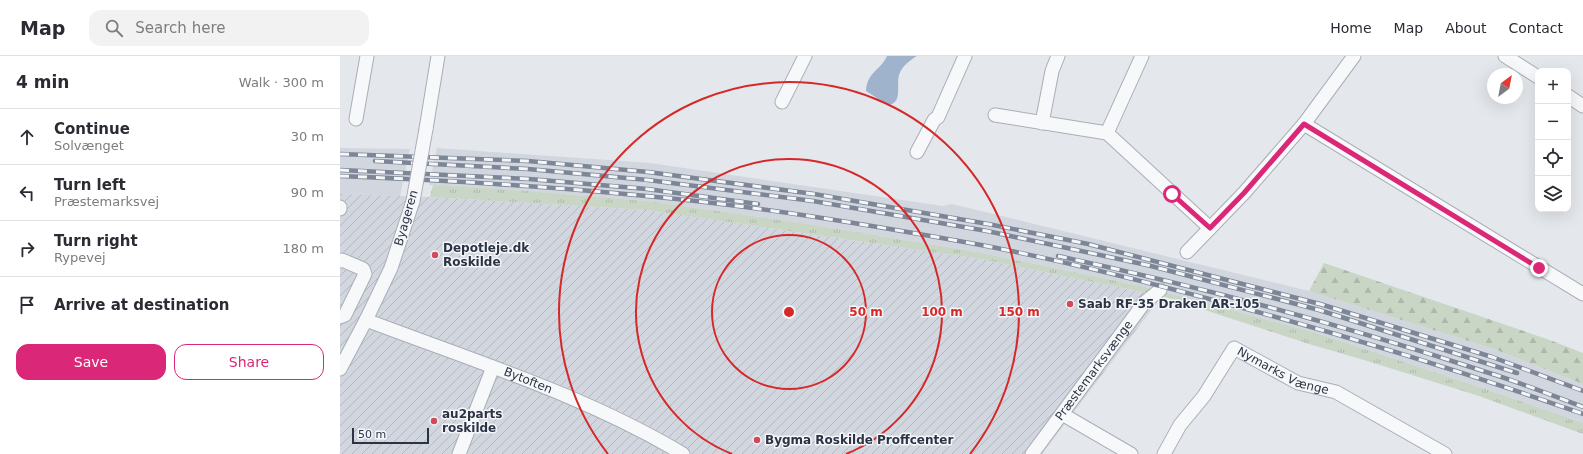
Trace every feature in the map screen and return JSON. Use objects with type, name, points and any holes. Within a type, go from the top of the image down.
[{"type":"street","points":[[356,119],[367,56]]},
{"type":"street","name":"Byageren","points":[[340,369],[391,268],[413,201],[438,56]]},
{"type":"street","points":[[782,102],[805,56]]},
{"type":"street","points":[[917,152],[934,120],[938,117],[965,56]]},
{"type":"street","points":[[1042,123],[1051,76],[1058,56]]},
{"type":"street","points":[[1107,133],[1142,56]]},
{"type":"street","points":[[1187,252],[1244,193],[1304,124],[1354,56]]},
{"type":"street","points":[[1505,56],[1535,75]]},
{"type":"street","points":[[1571,98],[1583,106]]},
{"type":"street","points":[[995,115],[1107,133],[1210,228]]},
{"type":"street","points":[[1304,124],[1583,294]]},
{"type":"street","points":[[340,261],[342,260],[363,270],[365,274],[345,315],[340,317]]},
{"type":"street","name":"Præstemarksvænge","points":[[1032,454],[1144,304],[1160,290]]},
{"type":"street","name":"Bytoften","points":[[366,320],[590,405],[629,423],[683,454]]},
{"type":"street","name":"Nymarks Vænge","points":[[1164,454],[1180,425],[1204,396],[1234,348],[1298,383],[1336,392],[1445,454]]},
{"type":"street","points":[[459,454],[493,367]]},
{"type":"street","points":[[1062,414],[1131,454]]},
{"type":"shaded area","points":[[340,148],[410,149],[400,196],[340,194]]},
{"type":"shaded area","points":[[437,148],[650,163],[943,206],[952,204],[1309,291],[1494,349],[1583,384],[1583,423],[1483,388],[1313,332],[1141,286],[982,253],[809,224],[647,201],[528,191],[429,185]]},
{"type":"shaded area","points":[[340,194],[430,197],[646,210],[981,259],[1162,296],[1042,454],[340,454]]},
{"type":"green space","points":[[433,185],[647,201],[809,224],[982,253],[1141,286],[1313,332],[1483,388],[1583,423],[1583,434],[1479,396],[1309,344],[1162,296],[981,259],[646,210],[430,197]]},
{"type":"green space","points":[[1324,263],[1547,339],[1583,353],[1583,384],[1494,349],[1309,291]]},
{"type":"water","points":[[887,56],[917,56],[909,61],[902,69],[898,79],[898,93],[896,101],[893,104],[888,105],[866,91],[871,76]]},
{"type":"railway","points":[[340,154],[528,161],[648,172],[814,194],[988,224],[1088,244],[1320,304],[1492,357],[1583,391]]},
{"type":"railway","points":[[375,161],[528,169],[648,180],[813,201],[987,231],[1147,265],[1319,310],[1517,373]]},
{"type":"railway","points":[[340,170],[529,179],[647,189],[758,204]]},
{"type":"railway","points":[[340,176],[531,186],[688,200],[814,217],[981,245],[1099,271],[1263,314],[1447,368],[1583,414]]},
{"type":"railway","points":[[1058,256],[1220,294],[1327,323],[1498,376],[1583,407]]},
{"type":"place","name":"Depotleje.dk Roskilde","points":[[435,255]]},
{"type":"place","name":"Saab RF-35 Draken AR-105","points":[[1070,304]]},
{"type":"place","name":"au2parts roskilde","points":[[434,421]]},
{"type":"place","name":"Bygma Roskilde Proffcenter","points":[[757,440]]},
{"type":"route","points":[[1172,194],[1210,228],[1244,193],[1304,124],[1539,268]]}]
